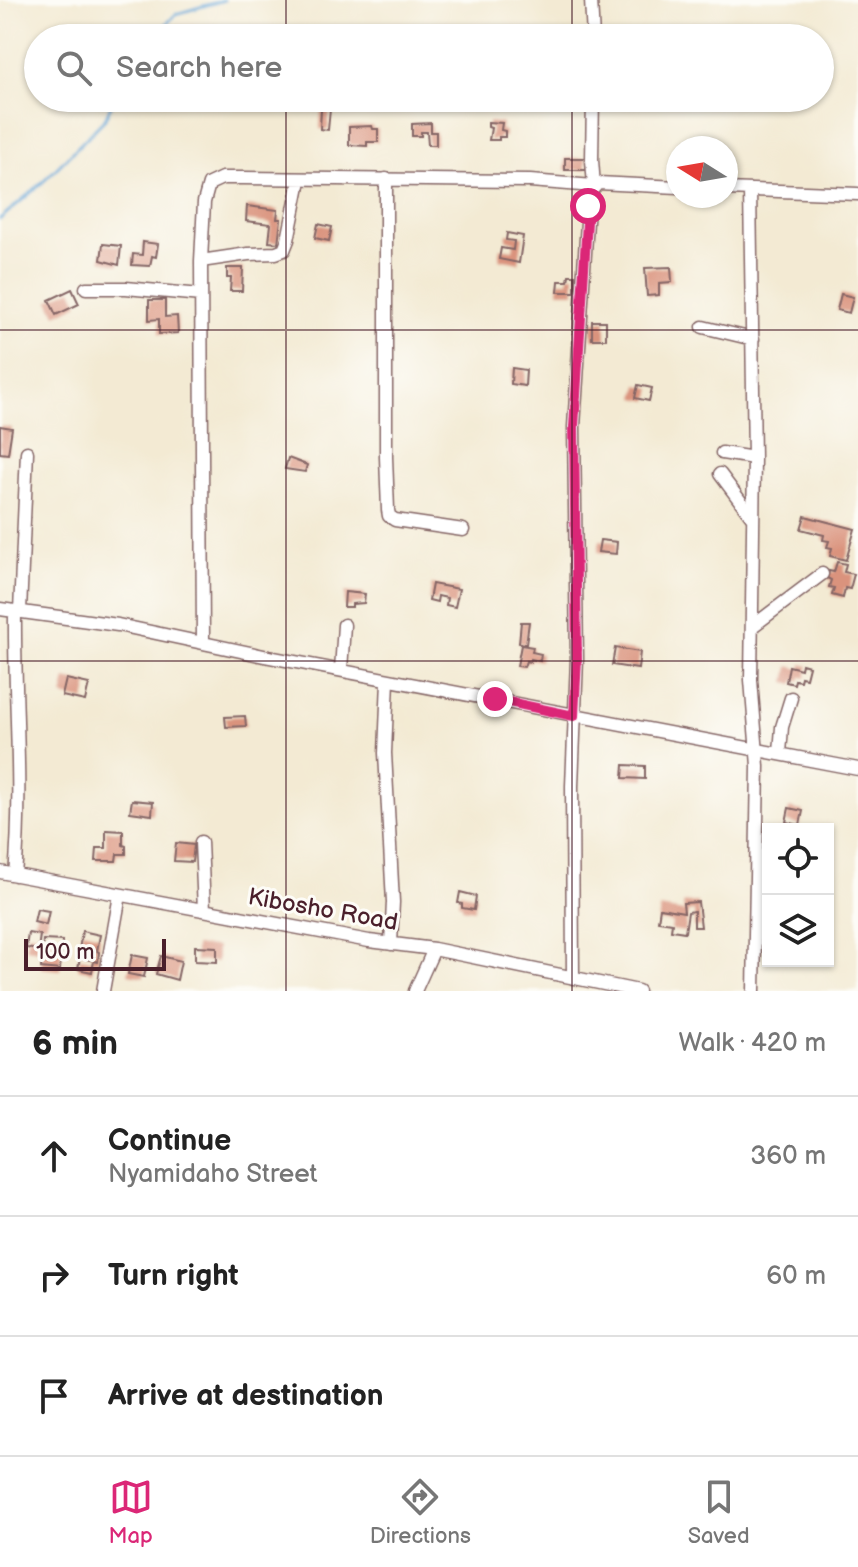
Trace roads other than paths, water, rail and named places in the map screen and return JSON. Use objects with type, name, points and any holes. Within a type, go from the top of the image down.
[{"type":"street","points":[[591,0],[592,24]]},
{"type":"street","points":[[573,978],[571,854],[577,646],[574,427],[584,241],[589,198],[594,186],[593,112]]},
{"type":"street","points":[[203,643],[201,261],[204,202],[209,184],[222,178],[530,181],[594,186],[605,183],[666,186]]},
{"type":"street","points":[[386,179],[386,457],[389,516],[395,520],[463,530]]},
{"type":"street","points":[[201,261],[284,250],[300,180]]},
{"type":"street","points":[[738,190],[858,194]]},
{"type":"street","points":[[750,190],[754,458],[751,703],[758,778],[754,991]]},
{"type":"street","points":[[86,288],[126,288],[201,295]]},
{"type":"street","points":[[703,327],[753,339]]},
{"type":"street","points":[[15,875],[19,787],[15,685],[17,611],[27,452]]},
{"type":"street","points":[[722,453],[754,458]]},
{"type":"street","points":[[720,474],[753,518]]},
{"type":"street","points":[[753,626],[822,574]]},
{"type":"street","points":[[0,609],[118,625],[388,680],[858,769]]},
{"type":"street","points":[[341,670],[344,625]]},
{"type":"street","points":[[388,680],[385,753],[393,902],[391,944]]},
{"type":"street","points":[[780,753],[782,727],[791,698]]},
{"type":"street","points":[[201,842],[204,910]]},
{"type":"street","name":"Kibosho Road","points":[[0,872],[391,944],[434,949],[638,991]]},
{"type":"street","points":[[103,991],[120,895]]},
{"type":"street","points":[[415,991],[434,949]]},
{"type":"waterway","points":[[166,24],[176,14],[224,0]]},
{"type":"waterway","points":[[0,219],[43,182],[105,119],[108,112]]}]
